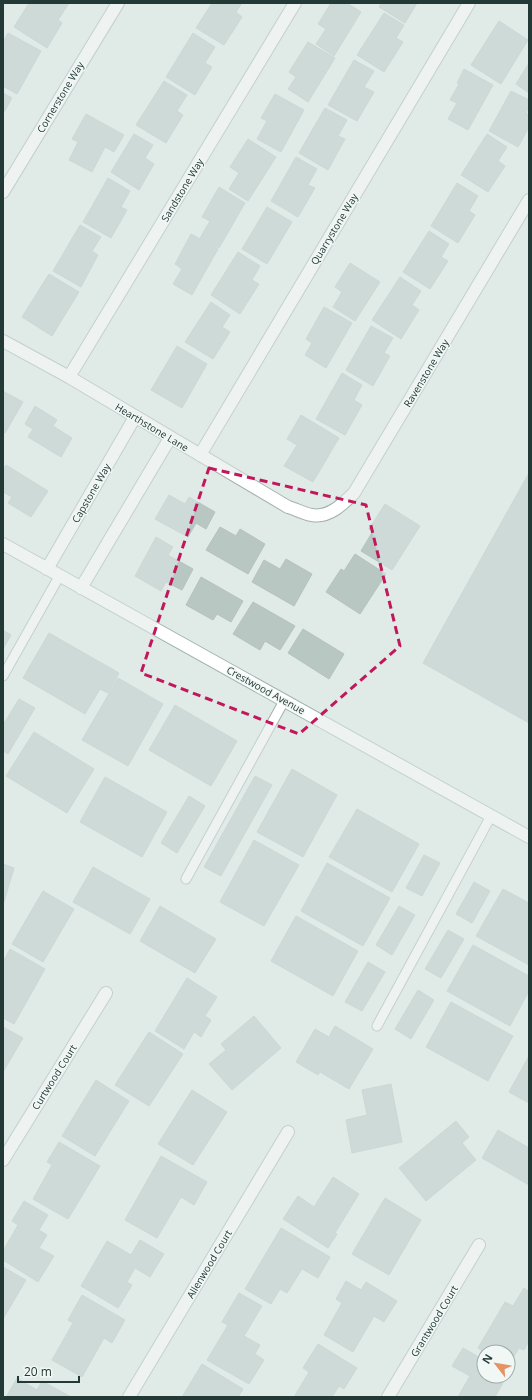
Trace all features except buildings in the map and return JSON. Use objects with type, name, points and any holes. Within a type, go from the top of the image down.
[{"type":"street","name":"Cornerstone Way","points":[[3,192],[118,3]]},
{"type":"street","name":"Sandstone Way","points":[[68,377],[295,3]]},
{"type":"street","name":"Quarrystone Way","points":[[200,455],[469,3]]},
{"type":"street","name":"Ravenstone Way","points":[[301,511],[312,516],[329,513],[341,506],[354,493],[529,200]]},
{"type":"street","name":"Hearthstone Lane","points":[[3,341],[68,377],[288,507],[301,511]]},
{"type":"street","name":"Capstone Way","points":[[47,569],[135,417]]},
{"type":"street","points":[[82,588],[170,438]]},
{"type":"street","name":"Crestwood Avenue","points":[[3,544],[529,837]]},
{"type":"street","name":"Curtwood Court","points":[[3,1160],[106,993]]},
{"type":"street","name":"Allenwood Court","points":[[129,1397],[288,1132]]},
{"type":"street","name":"Grantwood Court","points":[[388,1397],[479,1245]]},
{"type":"lane","points":[[3,676],[60,576]]},
{"type":"lane","points":[[186,879],[284,700]]},
{"type":"lane","points":[[377,1026],[491,816]]},
{"type":"highlighted area","points":[[209,468],[366,505],[400,646],[299,734],[141,673]]}]
